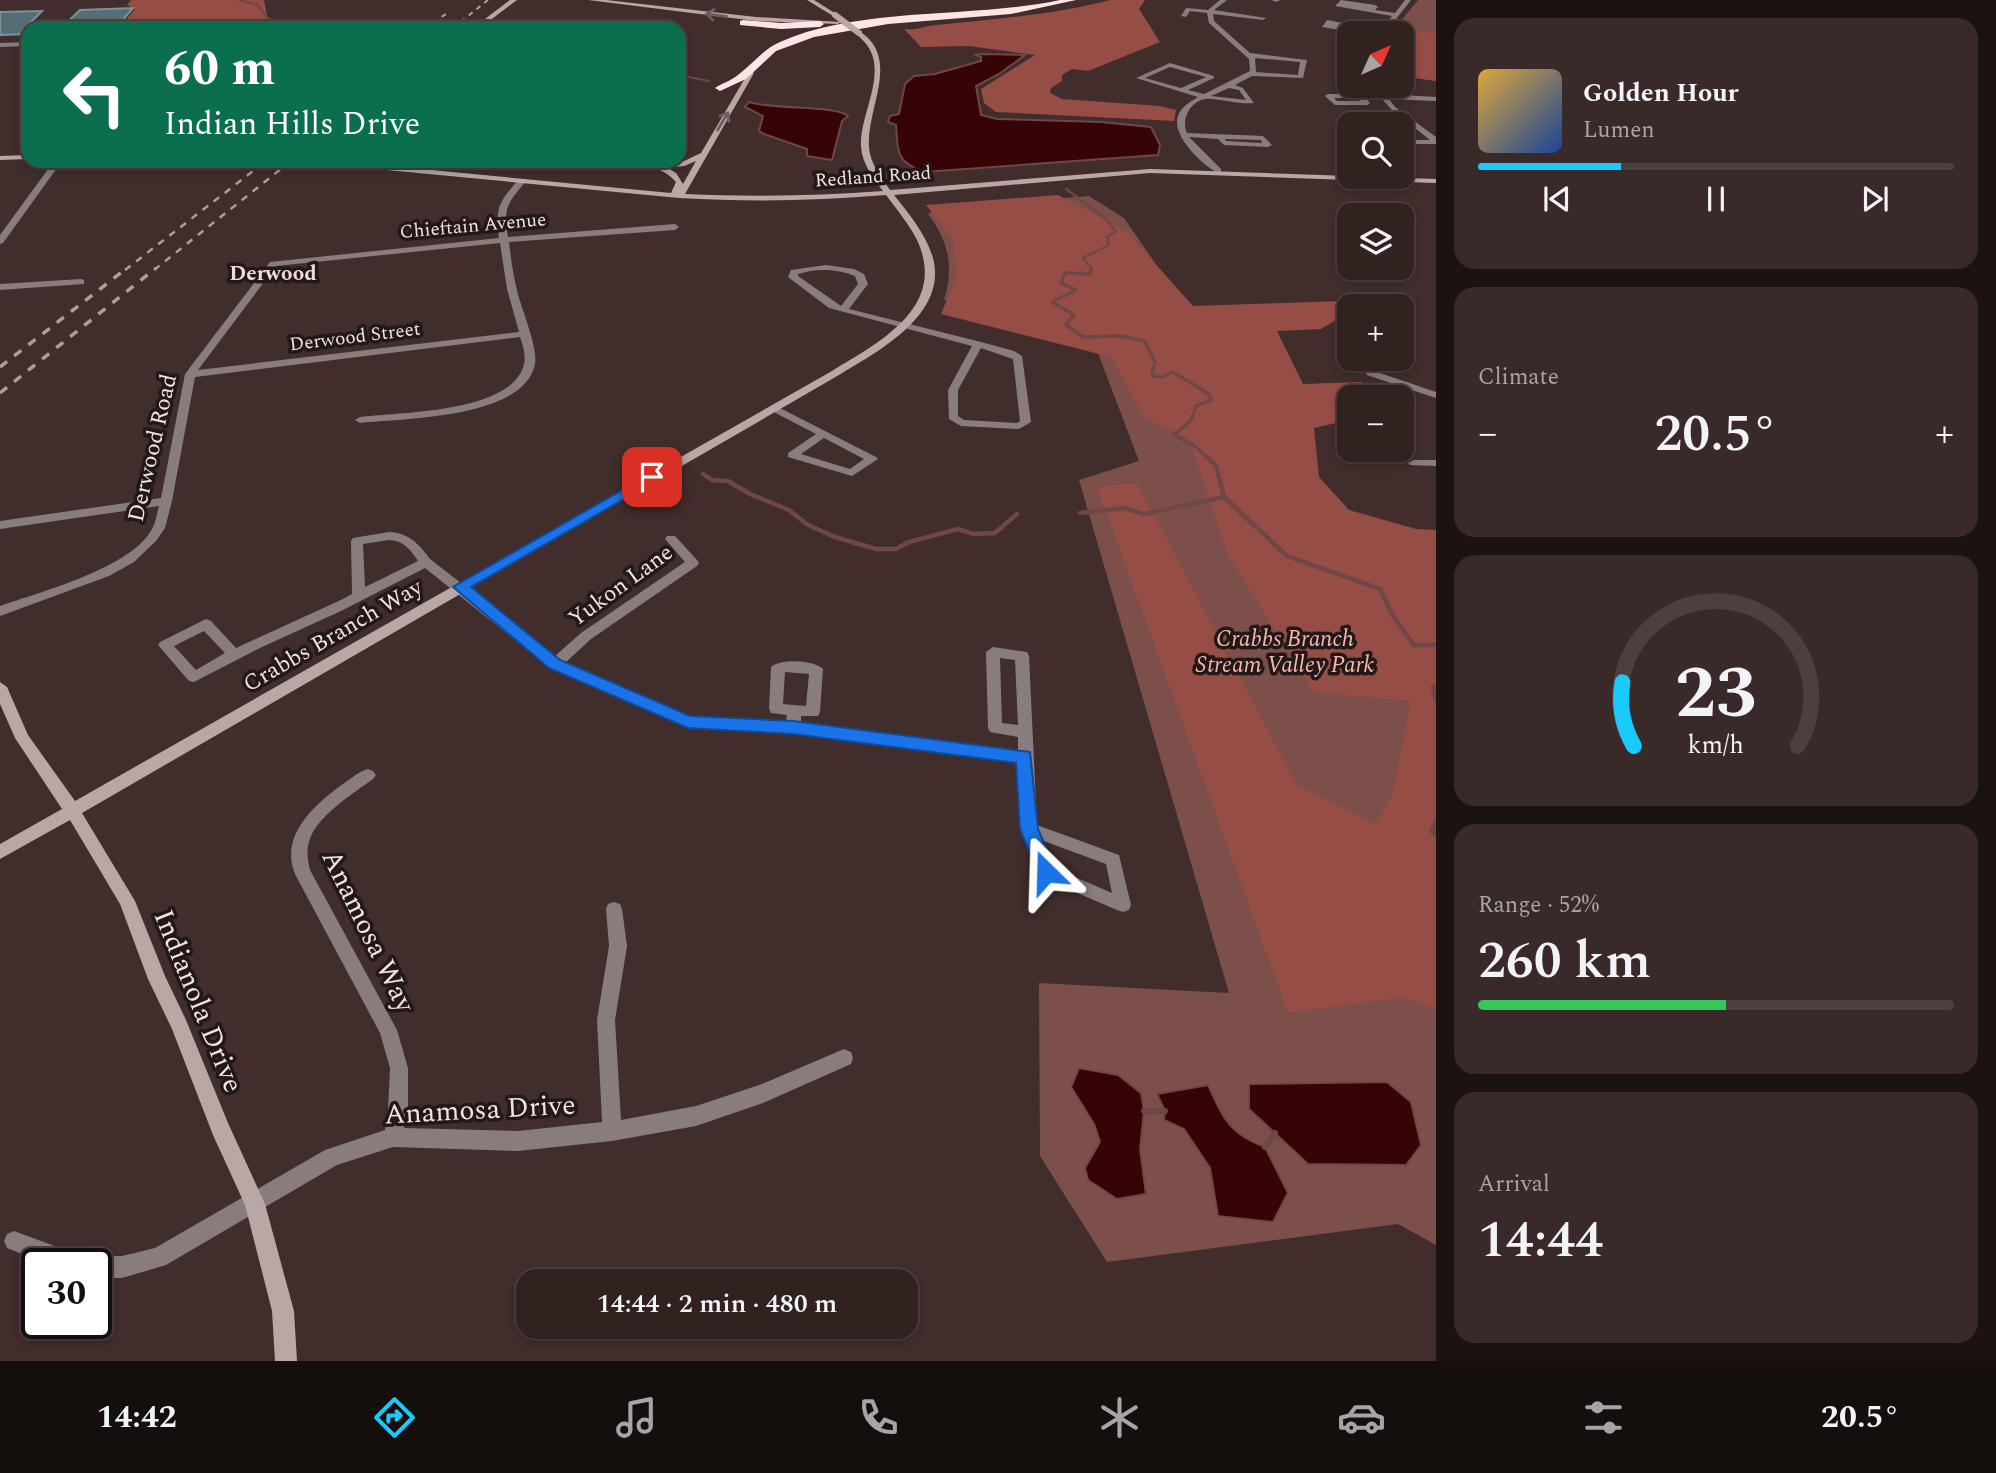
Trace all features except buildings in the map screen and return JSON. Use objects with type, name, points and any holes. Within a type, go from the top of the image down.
[{"type":"highway","points":[[1052,0],[841,24],[813,30],[771,43],[753,53],[733,76],[715,86],[751,73],[757,62],[775,49],[828,31],[1011,12],[1072,0]]},
{"type":"highway","points":[[743,23],[791,26],[836,19],[973,11]]},
{"type":"main road","points":[[486,21],[514,0]]},
{"type":"main road","points":[[591,0],[633,5],[649,3],[769,21],[836,19]]},
{"type":"main road","name":"Crabbs Branch Way","points":[[0,852],[774,408],[874,349],[903,326],[927,295],[931,271],[927,251],[875,173],[865,147],[879,60],[873,45],[810,0]]},
{"type":"main road","name":"Crabbs Branch Way","points":[[819,0],[832,9],[836,19]]},
{"type":"main road","points":[[677,195],[751,73]]},
{"type":"main road","points":[[686,163],[703,155]]},
{"type":"main road","points":[[0,158],[21,157]]},
{"type":"main road","name":"Redland Road","points":[[387,168],[677,195],[790,198],[1101,174],[1217,171],[1436,181]]},
{"type":"main road","points":[[660,168],[679,179],[677,195]]},
{"type":"main road","name":"Indianola Drive","points":[[0,687],[22,738],[71,810],[127,901],[157,979],[180,1026],[220,1128],[255,1204],[283,1311],[286,1361]]},
{"type":"street","points":[[1210,11],[1224,0]]},
{"type":"street","points":[[1391,21],[1408,0]]},
{"type":"street","points":[[1371,10],[1375,8],[1341,2],[1337,5],[1395,15]]},
{"type":"street","points":[[1184,16],[1188,9],[1263,18]]},
{"type":"street","points":[[1210,11],[1211,22],[1254,63],[1252,74]]},
{"type":"street","points":[[1327,22],[1361,28],[1359,32],[1336,28],[1324,26],[1327,22]]},
{"type":"street","points":[[0,45],[21,44]]},
{"type":"street","points":[[1217,171],[1183,135],[1180,122],[1184,109],[1202,97],[1231,86],[1252,74],[1301,77],[1304,60],[1248,55]]},
{"type":"street","points":[[1181,91],[1212,77],[1170,65],[1139,78],[1170,88],[1202,97],[1219,101],[1252,102],[1241,89],[1231,86]]},
{"type":"street","points":[[1383,98],[1436,141]]},
{"type":"street","points":[[1409,98],[1436,99]]},
{"type":"street","points":[[1183,135],[1220,136],[1263,138],[1268,145],[1224,143],[1220,136]]},
{"type":"street","points":[[1414,142],[1436,141]]},
{"type":"street","points":[[0,241],[53,168]]},
{"type":"street","points":[[360,420],[471,408],[494,400],[513,388],[525,375],[530,363],[503,240],[501,210],[522,181]]},
{"type":"street","name":"Chieftain Avenue","points":[[274,264],[503,240],[675,227]]},
{"type":"street","name":"Derwood Road","points":[[0,611],[105,573],[131,559],[146,545],[159,527],[166,501],[190,374],[274,264]]},
{"type":"street","points":[[844,310],[863,284],[859,274],[823,267],[794,272],[793,277],[832,306],[844,310],[903,326],[978,344],[1018,358],[1026,422],[1019,426],[961,422],[953,417],[953,390],[978,344]]},
{"type":"street","points":[[0,287],[81,282]]},
{"type":"street","name":"Derwood Street","points":[[190,374],[524,334]]},
{"type":"street","points":[[1371,373],[1436,395]]},
{"type":"street","points":[[774,408],[872,459],[852,473],[792,455],[823,434]]},
{"type":"street","points":[[1414,463],[1436,464]]},
{"type":"street","points":[[0,525],[166,501]]},
{"type":"street","points":[[359,596],[357,541],[398,534],[412,542],[426,562],[555,664],[688,722],[793,727],[1024,757]]},
{"type":"street","name":"Yukon Lane","points":[[555,664],[586,636],[693,563],[671,539]]},
{"type":"street","points":[[235,655],[205,624],[165,645],[194,677],[426,562]]},
{"type":"street","points":[[1024,732],[995,728],[993,652],[1022,656],[1029,829],[1046,872],[1123,905],[1113,860],[1029,829]]},
{"type":"street","points":[[793,727],[794,710]]},
{"type":"street","name":"Anamosa Way","points":[[368,775],[339,796],[314,821],[303,836],[299,851],[302,871],[388,1030],[399,1068],[398,1110],[393,1137]]},
{"type":"street","points":[[612,1131],[606,1020],[618,946],[614,909]]},
{"type":"street","name":"Anamosa Drive","points":[[112,1267],[159,1258],[331,1157],[393,1137],[518,1141],[612,1131],[696,1115],[763,1093],[844,1058]]},
{"type":"street","points":[[14,1241],[33,1248]]},
{"type":"green space","points":[[1418,0],[1436,0],[1436,81],[1414,78],[1414,21],[1401,21]]},
{"type":"green space","name":"Crabbs Branch Stream Valley Park","points":[[1089,196],[1124,218],[1323,506],[1436,546],[1436,1245],[1398,1224],[1107,1262],[1040,1156],[1039,983],[1229,993],[1079,480],[1139,461],[1098,353],[1012,313],[944,300],[949,277],[948,255],[941,235],[928,214],[938,208]]},
{"type":"shaded area","points":[[131,0],[264,0],[267,16],[274,21],[125,21],[135,9],[127,5]]},
{"type":"shaded area","points":[[1110,0],[1145,0],[1139,9],[1160,42],[1088,71],[1072,69],[1062,75],[1062,81],[1051,88],[1050,93],[1062,99],[1160,106],[1176,110],[1174,121],[996,112],[984,103],[981,89],[1035,55],[969,46],[921,47],[904,29],[1045,13]]},
{"type":"shaded area","points":[[1414,32],[1436,33],[1436,81],[1414,78]]},
{"type":"shaded area","points":[[976,55],[1025,55],[999,74],[976,86],[981,115],[997,119],[1101,122],[1151,127],[1160,145],[1158,155],[924,172],[908,164],[898,149],[896,125],[888,122],[890,116],[899,114],[905,84],[914,76],[935,74],[981,61],[981,57]]},
{"type":"shaded area","points":[[749,102],[831,110],[848,116],[842,121],[832,160],[807,156],[807,149],[759,131],[763,116],[745,107]]},
{"type":"shaded area","points":[[1058,195],[1126,231],[1193,306],[1337,301],[1337,319],[1321,329],[1277,331],[1303,384],[1362,382],[1362,385],[1337,385],[1337,423],[1314,428],[1319,477],[1349,510],[1416,529],[1436,530],[1436,1008],[1404,997],[1288,1013],[1097,487],[1137,483],[1297,785],[1376,824],[1393,793],[1411,701],[1314,692],[1227,553],[1189,439],[1145,418],[1111,357],[941,314],[956,278],[954,241],[926,205]]},
{"type":"shaded area","points":[[1079,1068],[1118,1075],[1141,1093],[1144,1111],[1140,1149],[1146,1194],[1117,1199],[1088,1180],[1085,1168],[1100,1142],[1094,1124],[1071,1087]]},
{"type":"shaded area","points":[[1387,1082],[1411,1102],[1421,1145],[1406,1165],[1308,1164],[1249,1109],[1249,1084]]},
{"type":"shaded area","points":[[1208,1085],[1229,1124],[1243,1136],[1265,1147],[1288,1193],[1273,1222],[1218,1216],[1210,1168],[1184,1129],[1164,1120],[1165,1111],[1157,1094]]},
{"type":"waterway","points":[[239,0],[258,5],[272,21]]},
{"type":"waterway","points":[[686,76],[709,81]]},
{"type":"waterway","points":[[1066,189],[1106,219],[1116,231],[1107,237],[1109,245],[1083,258],[1091,269]]},
{"type":"waterway","points":[[1091,269],[1090,274],[1065,273],[1061,283],[1076,290],[1052,302],[1074,315],[1066,325],[1083,337],[1120,336],[1145,341],[1155,362],[1152,375],[1161,377],[1173,372],[1209,394],[1211,400],[1196,406],[1191,420],[1174,435],[1196,447],[1208,458]]},
{"type":"waterway","points":[[1208,458],[1216,466],[1224,497]]},
{"type":"waterway","points":[[703,474],[712,480],[728,481],[750,494],[789,510],[808,525],[835,537],[876,549],[896,549],[909,542],[958,529],[973,534],[995,533],[1017,514]]},
{"type":"waterway","points":[[1080,513],[1124,508],[1144,514],[1224,497]]},
{"type":"waterway","points":[[1224,497],[1287,556],[1380,589],[1393,616],[1414,645],[1436,645]]},
{"type":"waterway","points":[[1435,694],[1433,687],[1436,686]]},
{"type":"waterway","points":[[1434,692],[1436,701]]},
{"type":"waterway","points":[[1436,822],[1432,831],[1436,836]]},
{"type":"waterway","points":[[1144,1111],[1165,1111]]},
{"type":"waterway","points":[[1265,1147],[1275,1133]]},
{"type":"railway","points":[[462,21],[488,0]]},
{"type":"railway","points":[[436,21],[446,14]]},
{"type":"railway","points":[[125,270],[257,168]]},
{"type":"railway","points":[[154,270],[282,168]]},
{"type":"railway","points":[[0,367],[127,268]]},
{"type":"railway","points":[[0,393],[156,268]]},
{"type":"district","name":"Derwood","points":[[273,274]]},
{"type":"route","points":[[652,477],[460,587],[555,664],[688,722],[793,727],[1024,757],[1029,829],[1046,872]]}]
